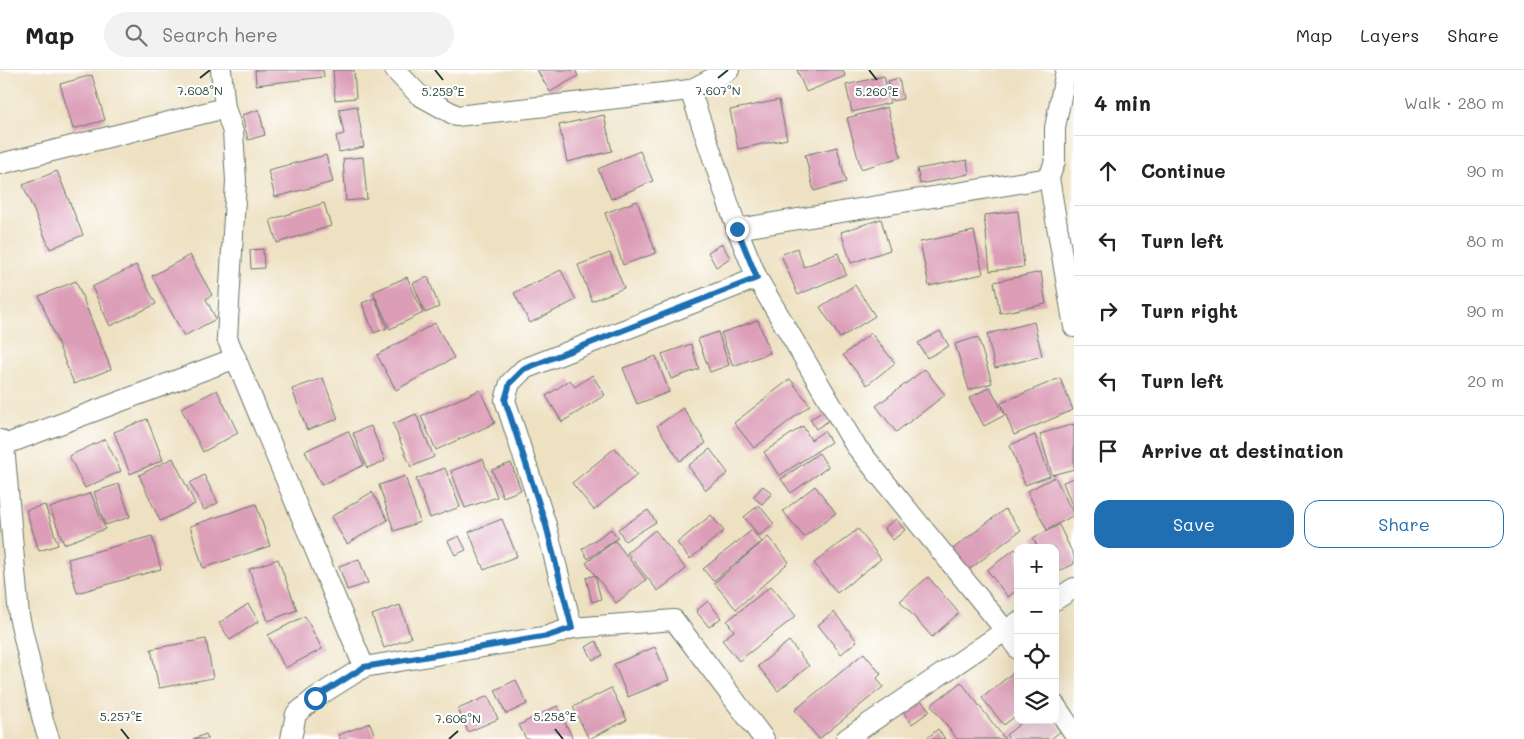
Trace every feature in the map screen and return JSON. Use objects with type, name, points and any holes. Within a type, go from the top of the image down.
[{"type":"street","points":[[222,70],[225,108],[233,132],[236,181],[227,338],[364,667]]},
{"type":"street","points":[[395,70],[419,95],[456,116],[690,90],[729,70]]},
{"type":"street","points":[[1066,70],[1055,128],[1055,161],[1049,178],[1074,327]]},
{"type":"street","points":[[690,90],[737,229],[757,278],[855,444],[1011,626],[846,739]]},
{"type":"street","points":[[0,164],[225,108]]},
{"type":"street","points":[[737,229],[1049,178]]},
{"type":"street","points":[[572,628],[546,525],[505,400],[510,383],[524,369],[757,278]]},
{"type":"street","points":[[49,739],[43,721],[20,616],[2,442],[236,358]]},
{"type":"street","points":[[1059,597],[1074,588]]},
{"type":"street","points":[[291,739],[296,714],[315,698],[364,667],[548,636],[572,628],[674,620],[764,739]]},
{"type":"street","points":[[1059,711],[1074,733]]},
{"type":"building","points":[[255,70],[323,70],[324,77],[256,85]]},
{"type":"building","points":[[333,70],[354,70],[356,98],[335,100]]},
{"type":"building","points":[[537,70],[575,70],[578,76],[550,92]]},
{"type":"building","points":[[797,70],[843,70],[845,76],[806,92]]},
{"type":"building","points":[[92,75],[105,120],[73,129],[60,84]]},
{"type":"building","points":[[884,76],[890,103],[852,112],[846,85]]},
{"type":"building","points":[[899,78],[903,99],[892,101],[888,81]]},
{"type":"building","points":[[779,100],[787,139],[738,149],[730,110]]},
{"type":"building","points":[[357,106],[364,147],[339,152],[336,136],[344,134],[339,109]]},
{"type":"building","points":[[887,107],[901,157],[861,169],[847,118]]},
{"type":"building","points":[[259,110],[265,135],[248,140],[242,115]]},
{"type":"building","points":[[604,115],[612,151],[567,162],[559,125]]},
{"type":"building","points":[[837,147],[846,182],[814,191],[805,155]]},
{"type":"building","points":[[640,151],[653,181],[611,199],[598,169]]},
{"type":"building","points":[[326,155],[333,182],[275,197],[268,170]]},
{"type":"building","points":[[363,157],[367,199],[346,201],[343,159]]},
{"type":"building","points":[[967,160],[969,174],[920,184],[917,169]]},
{"type":"building","points":[[57,171],[83,235],[50,249],[23,185]]},
{"type":"building","points":[[637,201],[656,253],[623,265],[605,213]]},
{"type":"building","points":[[324,203],[331,226],[277,243],[270,220]]},
{"type":"building","points":[[1018,211],[1024,267],[990,271],[984,215]]},
{"type":"building","points":[[881,219],[890,250],[851,263],[841,232]]},
{"type":"building","points":[[974,231],[983,274],[929,286],[920,242]]},
{"type":"building","points":[[722,244],[730,258],[716,267],[708,252]]},
{"type":"building","points":[[797,248],[804,267],[838,253],[846,274],[798,295],[781,255]]},
{"type":"building","points":[[263,249],[264,268],[251,269],[250,250]]},
{"type":"building","points":[[610,253],[624,288],[592,301],[578,265]]},
{"type":"building","points":[[190,255],[212,295],[206,299],[216,319],[184,336],[152,276]]},
{"type":"building","points":[[136,265],[156,304],[110,326],[92,287]]},
{"type":"building","points":[[561,270],[576,300],[530,323],[514,293]]},
{"type":"building","points":[[1041,272],[1046,304],[1000,313],[994,282]]},
{"type":"building","points":[[407,277],[423,313],[390,329],[373,292]]},
{"type":"building","points":[[428,277],[439,307],[425,313],[413,283]]},
{"type":"building","points":[[76,281],[111,369],[74,384],[39,296]]},
{"type":"building","points":[[855,285],[875,316],[840,338],[820,307]]},
{"type":"building","points":[[375,298],[387,328],[374,333],[362,303]]},
{"type":"building","points":[[758,320],[770,353],[733,366],[721,333]]},
{"type":"building","points":[[1034,322],[1042,356],[995,368],[987,334]]},
{"type":"building","points":[[435,323],[454,358],[396,390],[377,355]]},
{"type":"building","points":[[940,331],[949,346],[927,358],[918,343]]},
{"type":"building","points":[[718,332],[729,365],[710,372],[698,339]]},
{"type":"building","points":[[871,333],[895,363],[867,385],[843,355]]},
{"type":"building","points":[[978,337],[992,383],[969,390],[955,344]]},
{"type":"building","points":[[691,344],[699,369],[671,379],[662,354]]},
{"type":"building","points":[[656,356],[669,392],[637,404],[623,368]]},
{"type":"building","points":[[925,369],[945,395],[896,432],[876,406]]},
{"type":"building","points":[[592,375],[605,395],[562,422],[546,396],[570,380],[575,387]]},
{"type":"building","points":[[323,378],[338,419],[307,430],[292,389]]},
{"type":"building","points":[[1060,378],[1073,410],[1014,435],[1001,403]]},
{"type":"building","points":[[790,379],[810,405],[754,448],[734,423]]},
{"type":"building","points":[[990,387],[1005,415],[984,426],[969,398]]},
{"type":"building","points":[[217,390],[238,433],[203,452],[181,408]]},
{"type":"building","points":[[480,390],[495,423],[436,450],[421,416]]},
{"type":"building","points":[[683,408],[706,443],[680,461],[657,426]]},
{"type":"building","points":[[826,410],[831,419],[816,429],[810,419]]},
{"type":"building","points":[[416,414],[434,457],[411,467],[393,424]]},
{"type":"building","points":[[147,419],[163,460],[130,474],[114,432]]},
{"type":"building","points":[[1074,424],[1074,469],[1052,475],[1040,434]]},
{"type":"building","points":[[371,426],[385,461],[367,468],[353,433]]},
{"type":"building","points":[[803,426],[811,440],[824,431],[831,442],[779,476],[764,452]]},
{"type":"building","points":[[348,431],[364,465],[321,485],[305,451]]},
{"type":"building","points":[[1035,435],[1050,476],[1025,485],[1010,445]]},
{"type":"building","points":[[105,439],[121,471],[85,488],[69,456]]},
{"type":"building","points":[[615,448],[637,475],[594,510],[572,483]]},
{"type":"building","points":[[710,449],[728,473],[706,490],[688,466]]},
{"type":"building","points":[[819,453],[828,467],[791,493],[781,479]]},
{"type":"building","points":[[173,458],[195,504],[160,521],[139,475]]},
{"type":"building","points":[[483,459],[497,497],[465,508],[451,471]]},
{"type":"building","points":[[511,463],[521,490],[503,497],[492,470]]},
{"type":"building","points":[[445,468],[460,507],[430,518],[416,479]]},
{"type":"building","points":[[204,475],[218,503],[204,510],[190,483]]},
{"type":"building","points":[[405,476],[420,522],[394,531],[379,485]]},
{"type":"building","points":[[1055,477],[1074,515],[1047,530],[1027,491]]},
{"type":"building","points":[[1074,478],[1074,511],[1063,482]]},
{"type":"building","points":[[119,484],[130,517],[105,525],[94,492]]},
{"type":"building","points":[[763,486],[772,493],[762,504],[753,497]]},
{"type":"building","points":[[815,486],[836,513],[804,537],[783,511]]},
{"type":"building","points":[[372,492],[388,520],[347,544],[331,517]]},
{"type":"building","points":[[91,493],[105,529],[64,544],[50,508]]},
{"type":"building","points":[[256,504],[270,546],[203,568],[190,526]]},
{"type":"building","points":[[45,505],[58,545],[39,551],[26,510]]},
{"type":"building","points":[[759,505],[774,524],[759,536],[744,517]]},
{"type":"building","points":[[1005,509],[1021,530],[966,572],[950,551]]},
{"type":"building","points":[[648,510],[656,522],[625,541],[618,529]]},
{"type":"building","points":[[711,515],[724,531],[690,559],[677,543]]},
{"type":"building","points":[[502,519],[517,556],[484,570],[469,532]]},
{"type":"building","points":[[896,519],[905,530],[893,540],[884,528]]},
{"type":"building","points":[[1059,525],[1074,556],[1074,564],[1059,571],[1059,544],[1036,544],[1033,538]]},
{"type":"building","points":[[611,529],[618,538],[588,559],[582,549]]},
{"type":"building","points":[[858,529],[881,559],[837,593],[814,563]]},
{"type":"building","points":[[655,530],[686,569],[658,591],[627,553]]},
{"type":"building","points":[[752,530],[762,542],[713,581],[703,569]]},
{"type":"building","points":[[152,536],[161,569],[77,593],[68,559]]},
{"type":"building","points":[[459,536],[466,550],[455,555],[448,541]]},
{"type":"building","points":[[768,537],[789,562],[736,609],[714,583]]},
{"type":"building","points":[[615,541],[646,580],[616,603],[586,563]]},
{"type":"building","points":[[1014,550],[1014,592],[1008,597],[987,570]]},
{"type":"building","points":[[278,559],[297,610],[268,621],[249,569]]},
{"type":"building","points":[[359,559],[368,583],[347,590],[339,566]]},
{"type":"building","points":[[595,575],[601,599],[592,602],[586,578]]},
{"type":"building","points":[[928,577],[959,613],[932,637],[900,601]]},
{"type":"building","points":[[771,586],[796,616],[739,661],[722,640],[734,631],[727,621]]},
{"type":"building","points":[[708,601],[721,618],[709,627],[696,611]]},
{"type":"building","points":[[248,604],[259,621],[230,640],[219,623]]},
{"type":"building","points":[[400,605],[411,638],[384,648],[372,615]]},
{"type":"building","points":[[834,612],[857,641],[841,654],[818,625]]},
{"type":"building","points":[[305,616],[322,649],[285,668],[268,635]]},
{"type":"building","points":[[206,639],[213,678],[159,688],[151,649]]},
{"type":"building","points":[[596,641],[603,655],[593,660],[586,647]]},
{"type":"building","points":[[789,641],[809,666],[778,691],[758,666]]},
{"type":"building","points":[[655,647],[669,680],[628,697],[614,664]]},
{"type":"building","points":[[864,653],[881,674],[877,678],[883,687],[819,739],[795,710]]},
{"type":"building","points":[[1014,672],[1014,717],[1004,725],[982,698]]},
{"type":"building","points":[[516,680],[527,704],[506,714],[495,690]]},
{"type":"building","points":[[961,682],[1005,739],[957,739],[931,705]]},
{"type":"building","points":[[611,688],[627,720],[589,739],[573,707]]},
{"type":"building","points":[[488,696],[498,719],[468,732],[458,709]]},
{"type":"building","points":[[920,699],[930,711],[912,724],[903,712]]},
{"type":"building","points":[[557,706],[573,739],[526,739],[519,725]]},
{"type":"building","points":[[370,723],[376,739],[340,739],[338,735]]},
{"type":"building","points":[[1020,724],[1057,724],[1062,730],[1051,739],[1009,739],[1006,735]]},
{"type":"building","points":[[938,729],[945,739],[926,739]]},
{"type":"building","points":[[206,734],[208,739],[193,739]]},
{"type":"route","points":[[315,698],[364,667],[548,636],[572,628],[546,525],[505,400],[510,383],[524,369],[757,278],[737,229]]}]
